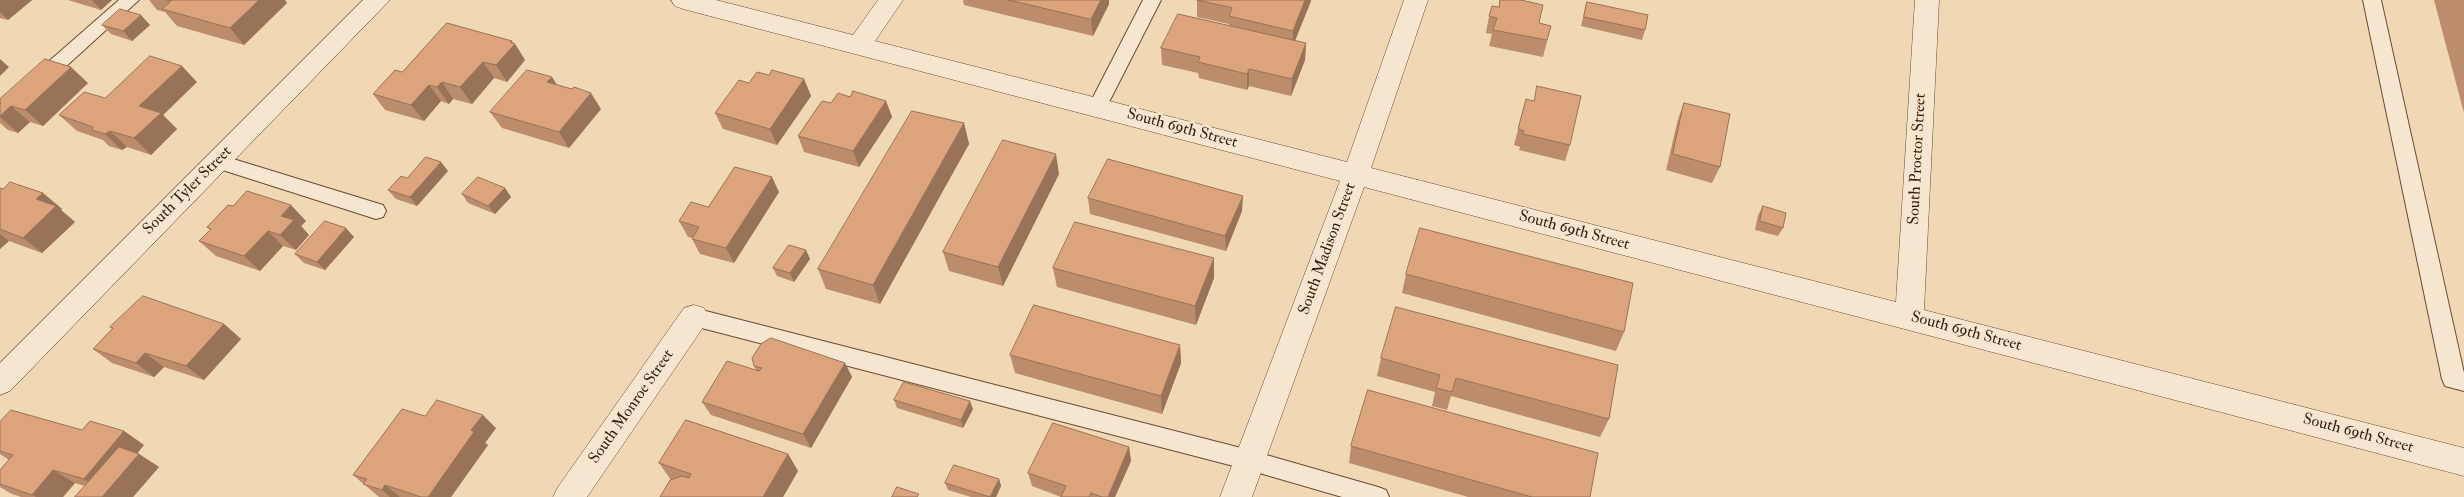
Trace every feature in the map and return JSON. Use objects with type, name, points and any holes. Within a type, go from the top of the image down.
[{"type":"street","name":"South Tyler Street","points":[[0,382],[378,0]]},
{"type":"street","name":"South 69th Street","points":[[683,0],[860,44],[2464,462]]},
{"type":"street","points":[[860,44],[891,0]]},
{"type":"street","name":"South Madison Street","points":[[1236,497],[1356,174],[1416,0]]},
{"type":"street","name":"South Proctor Street","points":[[1909,318],[1927,0]]},
{"type":"street","name":"South Monroe Street","points":[[569,497],[694,317]]},
{"type":"lane","points":[[0,115],[130,0]]},
{"type":"lane","points":[[1097,107],[1152,0]]},
{"type":"lane","points":[[2372,0],[2453,379],[2464,382]]},
{"type":"lane","points":[[217,161],[376,211]]},
{"type":"lane","points":[[694,317],[1250,460],[1378,497]]},
{"type":"building","points":[[167,0],[259,0],[230,28],[162,9],[171,1]]},
{"type":"building","points":[[1009,0],[1101,0],[1091,19]]},
{"type":"building","points":[[1197,0],[1305,0],[1293,31],[1229,16],[1232,8]]},
{"type":"building","points":[[1500,0],[1521,0],[1543,5],[1539,23],[1551,26],[1547,40],[1493,30],[1497,18],[1489,16],[1492,6],[1499,7]]},
{"type":"building","points":[[1587,2],[1648,15],[1645,30],[1584,17]]},
{"type":"building","points":[[120,9],[141,15],[123,31],[102,25]]},
{"type":"building","points":[[1178,14],[1306,43],[1292,79],[1249,69],[1247,74],[1198,62],[1200,57],[1161,48]]},
{"type":"building","points":[[447,23],[512,41],[510,42],[515,44],[496,65],[483,62],[460,87],[442,82],[437,87],[429,85],[411,105],[373,94],[395,70],[402,72]]},
{"type":"building","points":[[150,56],[182,66],[139,106],[161,113],[134,138],[110,131],[105,134],[92,130],[93,127],[59,115],[84,92],[105,98]]},
{"type":"building","points":[[45,59],[71,67],[25,110],[11,106],[0,116],[0,99]]},
{"type":"building","points":[[527,70],[552,77],[547,82],[572,89],[574,87],[591,93],[559,132],[490,112]]},
{"type":"building","points":[[772,70],[804,79],[770,129],[715,113],[739,80],[749,83],[757,72],[769,75]]},
{"type":"building","points":[[1537,86],[1581,96],[1570,145],[1523,134],[1524,131],[1518,129],[1526,99],[1534,101]]},
{"type":"building","points":[[853,91],[886,101],[853,151],[798,136],[822,101],[831,103],[838,93],[850,97]]},
{"type":"building","points":[[1684,103],[1730,114],[1720,167],[1673,154]]},
{"type":"building","points":[[912,111],[964,123],[873,285],[818,269]]},
{"type":"building","points":[[1003,140],[1056,154],[998,267],[943,252]]},
{"type":"building","points":[[426,157],[441,162],[410,197],[388,190],[401,176],[407,178]]},
{"type":"building","points":[[1108,159],[1243,196],[1225,236],[1088,198]]},
{"type":"building","points":[[735,167],[772,177],[726,248],[692,239],[699,227],[679,221],[691,202],[708,207]]},
{"type":"building","points":[[478,177],[505,188],[488,206],[462,194]]},
{"type":"building","points":[[10,182],[43,193],[36,199],[56,206],[23,238],[0,229],[0,188],[3,189]]},
{"type":"building","points":[[247,191],[291,205],[281,216],[294,220],[280,235],[268,231],[244,256],[199,241],[211,229],[207,227],[228,205],[233,206]]},
{"type":"building","points":[[1763,206],[1786,213],[1783,228],[1760,221]]},
{"type":"building","points":[[325,221],[346,228],[317,262],[295,254]]},
{"type":"building","points":[[1075,222],[1214,258],[1195,306],[1053,268]]},
{"type":"building","points":[[1420,228],[1633,283],[1624,332],[1406,274]]},
{"type":"building","points":[[789,245],[806,250],[790,273],[773,268]]},
{"type":"building","points":[[143,296],[224,324],[186,366],[145,353],[136,363],[93,349],[113,328],[110,327]]},
{"type":"building","points":[[1034,305],[1180,345],[1161,396],[1010,355]]},
{"type":"building","points":[[1396,307],[1618,365],[1609,419],[1456,378],[1452,392],[1436,388],[1440,375],[1381,358]]},
{"type":"building","points":[[771,338],[845,363],[803,434],[702,402],[727,361],[759,371],[762,368],[754,366],[752,358],[761,344]]},
{"type":"building","points":[[904,382],[970,401],[961,420],[894,400]]},
{"type":"building","points":[[1368,390],[1598,453],[1590,497],[1532,497],[1351,446]]},
{"type":"building","points":[[437,400],[483,415],[471,430],[474,432],[428,497],[421,497],[385,485],[382,490],[363,484],[367,479],[353,475],[402,409],[425,416]]},
{"type":"building","points":[[11,410],[82,430],[90,421],[124,431],[84,479],[53,470],[32,495],[0,484],[0,470],[13,455],[0,451],[0,422]]},
{"type":"building","points":[[686,420],[788,454],[763,497],[660,497],[670,480],[682,476],[689,478],[691,474],[659,463]]},
{"type":"building","points":[[1053,423],[1129,447],[1108,497],[1091,493],[1089,497],[1061,497],[1066,486],[1028,473]]},
{"type":"building","points":[[119,447],[139,454],[102,497],[75,497]]},
{"type":"building","points":[[954,465],[999,479],[990,497],[945,483]]},
{"type":"building","points":[[897,487],[919,494],[917,497],[892,497]]}]
